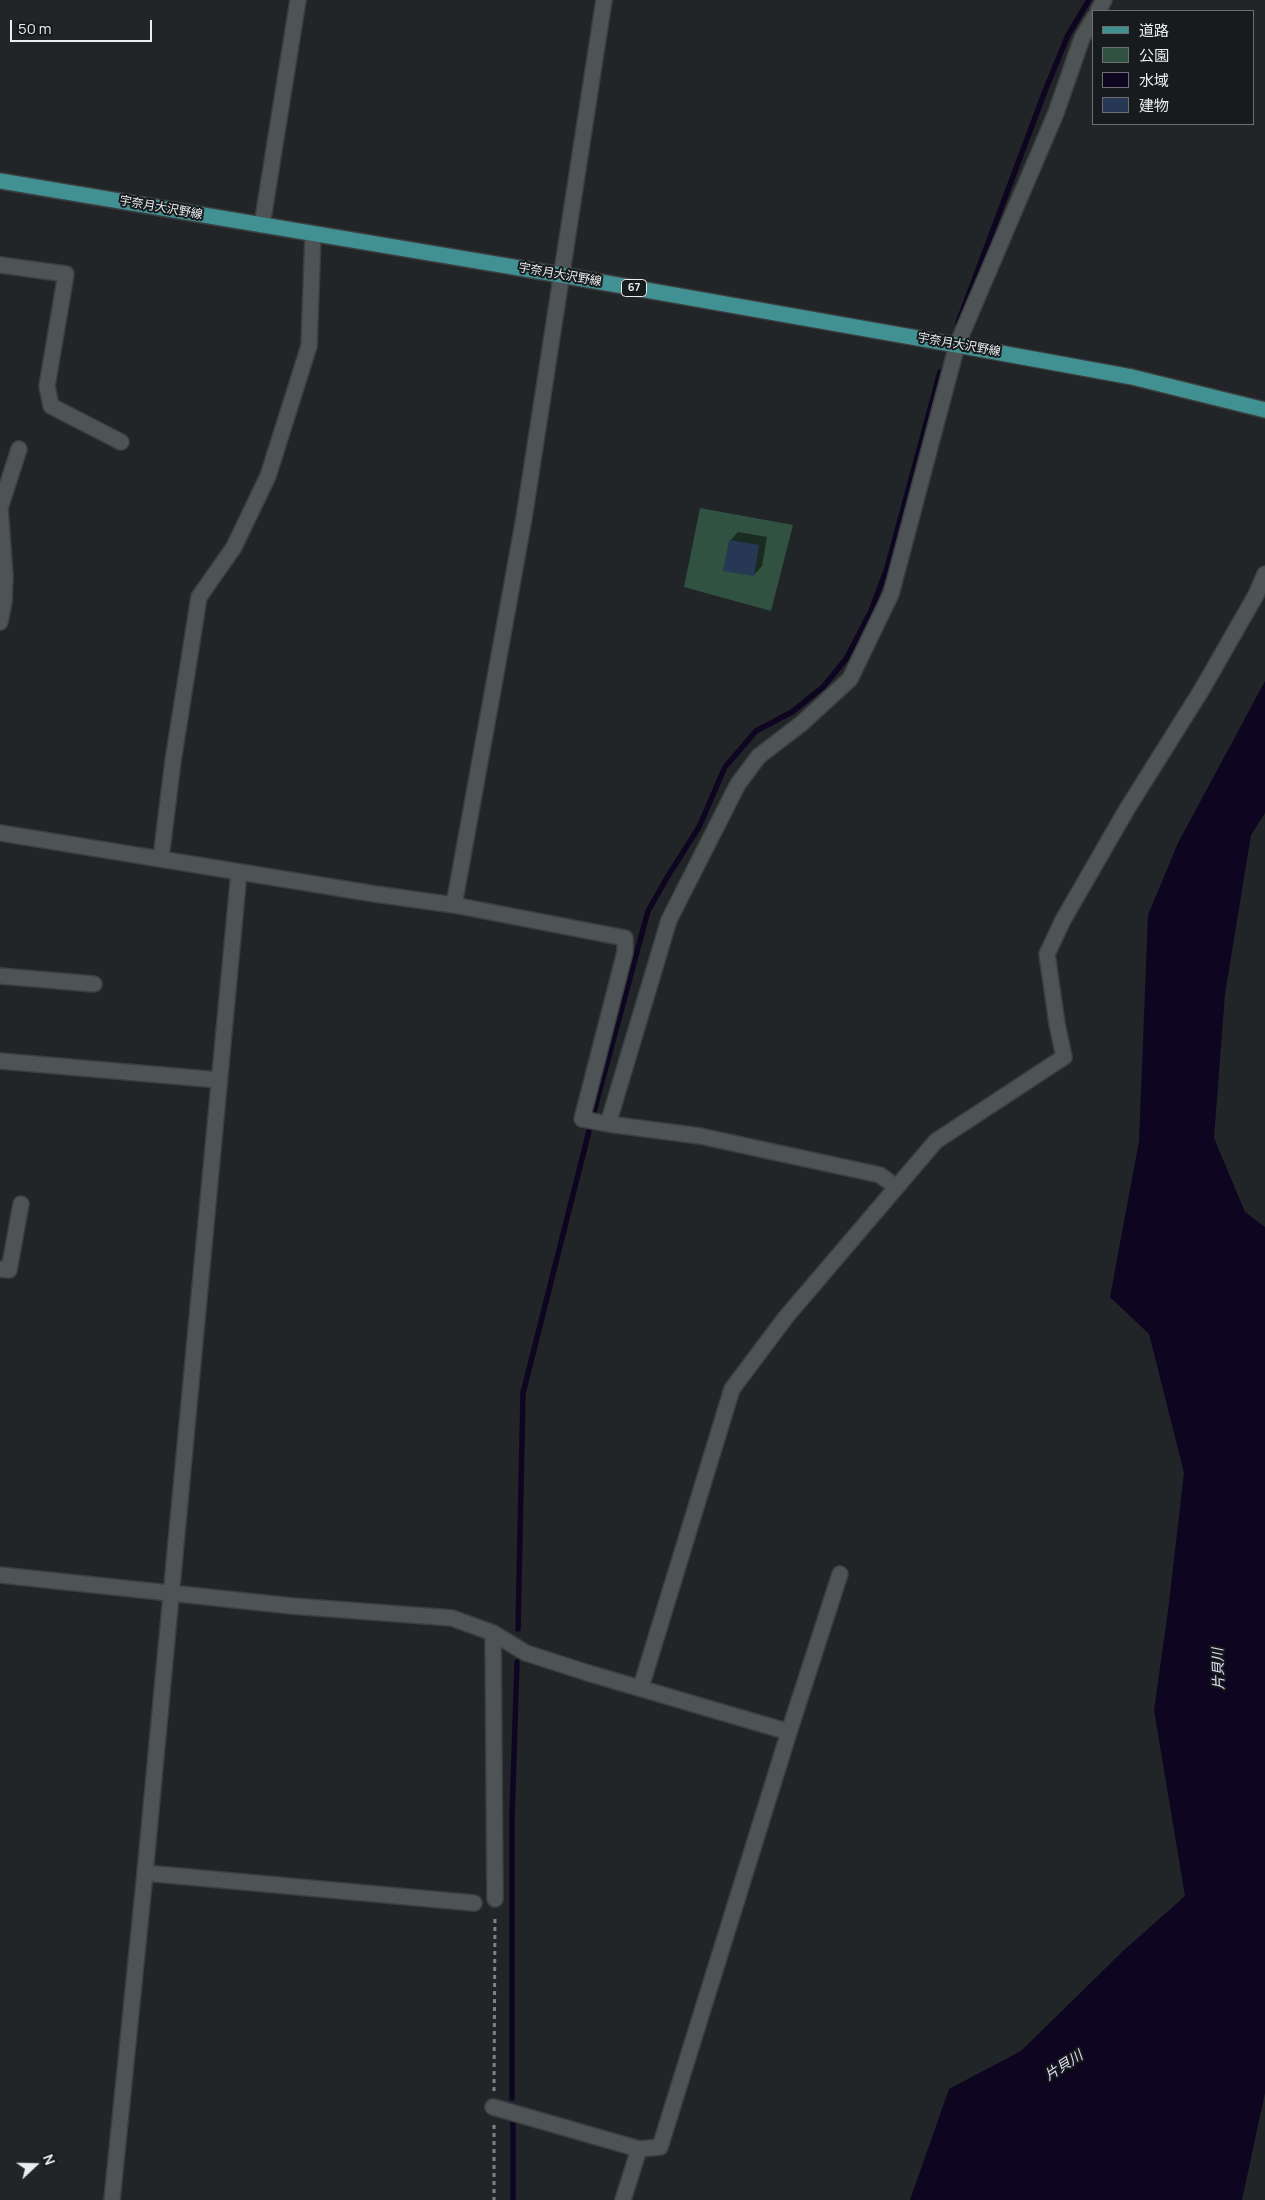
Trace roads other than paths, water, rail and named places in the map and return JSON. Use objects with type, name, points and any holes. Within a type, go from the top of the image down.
[{"type":"main road","name":"宇奈月大沢野線","points":[[0,181],[561,275],[957,345],[1132,377],[1265,410]]},
{"type":"street","points":[[262,225],[298,0]]},
{"type":"street","points":[[454,905],[522,527],[604,0]]},
{"type":"street","points":[[608,1124],[669,920],[729,801],[759,756],[801,724],[850,678],[891,594],[957,345],[1056,113],[1082,38],[1092,21]]},
{"type":"street","points":[[161,858],[173,761],[199,597],[234,547],[268,476],[310,346],[313,234]]},
{"type":"street","points":[[0,265],[66,274],[47,386],[51,406],[121,442]]},
{"type":"street","points":[[0,622],[5,584],[0,508],[19,449]]},
{"type":"street","points":[[641,1687],[732,1389],[786,1317],[936,1141],[1064,1057],[1057,1024],[1047,954],[1063,920],[1112,834],[1201,691],[1256,595],[1265,574]]},
{"type":"street","points":[[0,832],[239,872],[454,905],[624,938],[625,952],[582,1119],[700,1136],[880,1175],[896,1187]]},
{"type":"street","points":[[112,2200],[145,1873],[239,872]]},
{"type":"street","points":[[0,976],[94,984]]},
{"type":"street","points":[[0,1061],[219,1080]]},
{"type":"street","points":[[0,1269],[9,1270],[21,1204]]},
{"type":"street","points":[[494,2107],[639,2149],[660,2146],[840,1574]]},
{"type":"street","points":[[0,1575],[292,1606],[452,1618],[493,1633],[526,1652],[588,1673],[789,1732]]},
{"type":"street","points":[[493,1633],[495,1899]]},
{"type":"street","points":[[145,1873],[474,1903]]},
{"type":"street","points":[[623,2200],[639,2149]]},
{"type":"water","name":"片貝川","points":[[1265,681],[1265,813],[1251,835],[1225,994],[1214,1138],[1245,1212],[1265,1227],[1265,2093],[1242,2200],[910,2200],[949,2089],[1021,2051],[1123,1951],[1185,1896],[1154,1710],[1184,1473],[1149,1334],[1110,1297],[1139,1141],[1148,915],[1178,843]]},
{"type":"waterway","points":[[958,323],[1045,91],[1068,35],[1089,0]]},
{"type":"waterway","points":[[593,1115],[648,911],[699,827],[725,767],[756,731],[792,712],[823,687],[846,659],[871,611],[887,568],[940,372]]},
{"type":"waterway","points":[[518,1629],[523,1393],[589,1131]]},
{"type":"waterway","points":[[512,2098],[512,1816],[517,1662]]},
{"type":"waterway","points":[[513,2122],[513,2200]]}]
